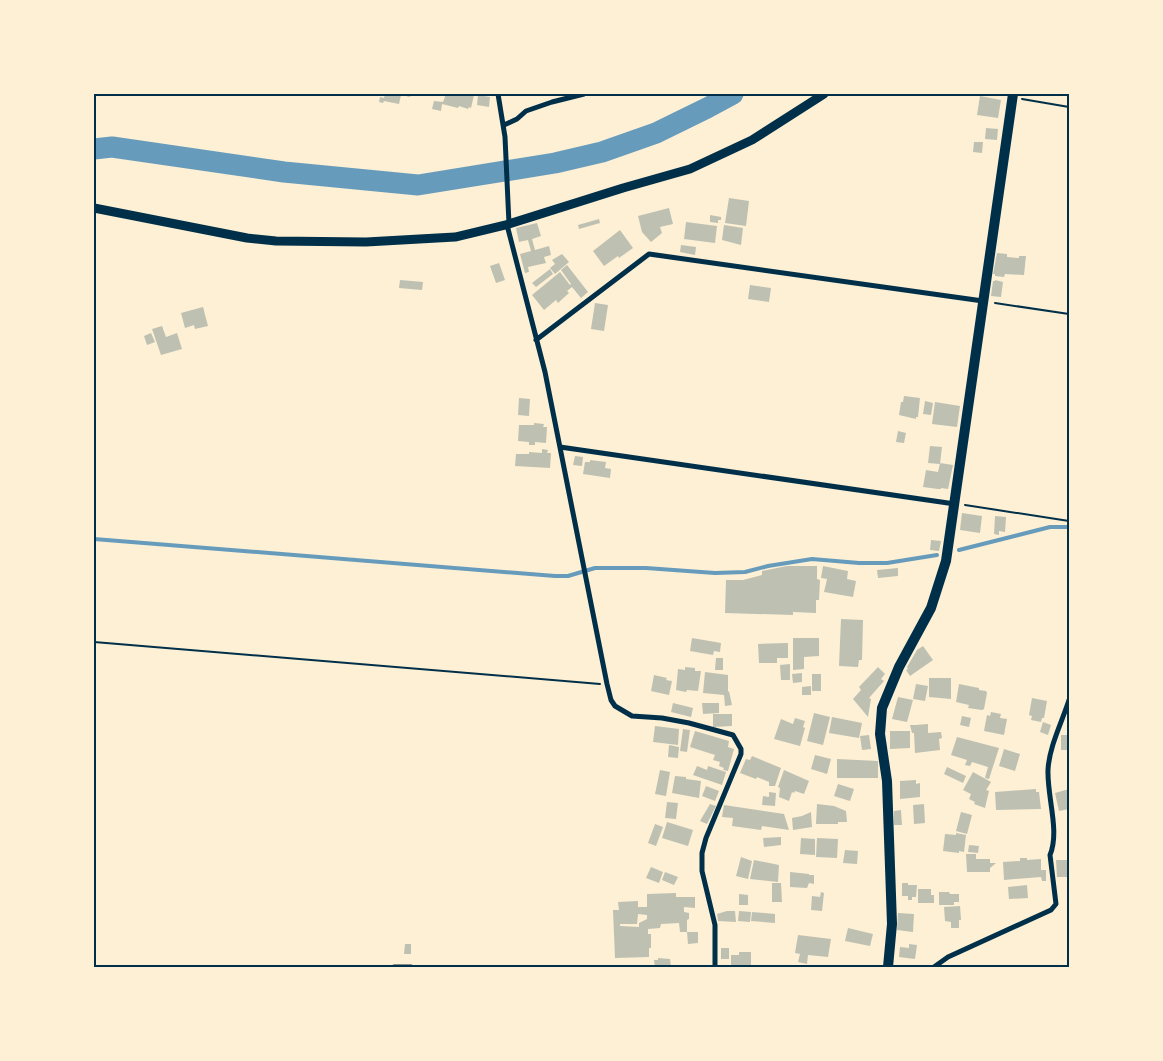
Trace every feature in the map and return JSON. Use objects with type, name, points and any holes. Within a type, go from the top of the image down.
[{"type":"main road","points":[[94,208],[247,238],[276,241],[366,242],[432,240],[475,234],[690,169],[752,140],[824,94]]},
{"type":"main road","points":[[888,967],[892,924],[887,781],[880,734],[882,708],[899,668],[931,608],[946,561],[1012,96]]},
{"type":"street","points":[[498,94],[506,137],[508,225],[545,372],[607,684],[612,700],[615,706],[627,714],[689,723],[733,735],[740,749],[741,754],[706,838],[702,854],[702,871],[715,925],[715,967]]},
{"type":"street","points":[[504,125],[517,119],[526,111],[584,94]]},
{"type":"street","points":[[536,340],[649,254],[983,301]]},
{"type":"street","points":[[560,447],[955,504]]},
{"type":"street","points":[[934,967],[948,957],[1051,910],[1056,904],[1050,855],[1053,848],[1053,823],[1048,791],[1048,769],[1069,700]]},
{"type":"street","points":[[394,967],[411,967]]},
{"type":"path","points":[[1012,96],[1069,106]]},
{"type":"path","points":[[983,301],[1069,314]]},
{"type":"path","points":[[955,504],[1069,521]]},
{"type":"path","points":[[94,642],[607,684]]},
{"type":"building","points":[[385,94],[411,94],[410,97],[401,95],[399,104],[379,102],[380,97],[384,98]]},
{"type":"building","points":[[446,94],[474,95],[471,108],[459,106],[458,108],[442,104],[441,111],[432,109],[434,101],[443,102]]},
{"type":"building","points":[[478,95],[490,97],[489,107],[477,105]]},
{"type":"building","points":[[980,96],[1001,100],[998,118],[977,115]]},
{"type":"building","points":[[986,128],[998,129],[997,140],[985,139]]},
{"type":"building","points":[[974,142],[983,142],[982,153],[973,152]]},
{"type":"building","points":[[729,198],[749,201],[746,226],[725,223]]},
{"type":"building","points":[[669,208],[673,224],[660,227],[662,233],[651,242],[642,232],[638,216]]},
{"type":"building","points":[[710,215],[721,217],[721,220],[718,220],[718,223],[710,222]]},
{"type":"building","points":[[599,219],[600,223],[579,229],[578,225]]},
{"type":"building","points":[[686,222],[717,226],[715,243],[684,239]]},
{"type":"building","points":[[537,223],[541,236],[532,239],[535,250],[549,246],[551,255],[544,257],[546,263],[528,267],[529,272],[525,273],[520,254],[531,251],[528,240],[519,242],[516,228]]},
{"type":"building","points":[[724,225],[743,228],[741,245],[722,240]]},
{"type":"building","points":[[620,230],[633,248],[604,266],[593,251]]},
{"type":"building","points":[[681,245],[696,247],[695,255],[680,252]]},
{"type":"building","points":[[997,253],[1007,254],[1007,257],[1019,258],[1019,256],[1026,256],[1024,275],[1005,274],[1004,277],[995,276],[993,274]]},
{"type":"building","points":[[562,254],[569,262],[555,274],[550,268],[555,264],[552,260]]},
{"type":"building","points":[[499,263],[505,280],[496,283],[490,266]]},
{"type":"building","points":[[567,265],[588,292],[581,298],[572,287],[567,291],[569,293],[558,303],[556,300],[544,310],[532,295],[560,272],[570,285],[561,270]]},
{"type":"building","points":[[550,269],[553,274],[536,287],[532,283]]},
{"type":"building","points":[[400,280],[423,282],[422,290],[399,288]]},
{"type":"building","points":[[993,281],[1003,282],[1001,297],[991,296]]},
{"type":"building","points":[[750,285],[771,288],[769,302],[748,299]]},
{"type":"building","points":[[595,303],[608,305],[604,331],[591,329]]},
{"type":"building","points":[[203,307],[208,326],[195,329],[194,325],[185,328],[181,313]]},
{"type":"building","points":[[162,326],[166,337],[177,333],[182,349],[161,355],[152,329]]},
{"type":"building","points":[[151,333],[155,342],[147,345],[144,336]]},
{"type":"building","points":[[904,396],[920,398],[918,417],[916,419],[899,415]]},
{"type":"building","points":[[519,398],[530,399],[529,416],[518,415]]},
{"type":"building","points":[[925,401],[933,403],[931,415],[923,414]]},
{"type":"building","points":[[935,402],[960,406],[957,427],[932,424]]},
{"type":"building","points":[[534,423],[544,424],[543,427],[547,427],[546,443],[535,442],[535,445],[529,445],[529,442],[518,441],[519,425],[534,425]]},
{"type":"building","points":[[898,431],[906,433],[904,443],[896,442]]},
{"type":"building","points":[[930,446],[942,447],[940,464],[928,463]]},
{"type":"building","points":[[542,449],[548,450],[547,453],[551,453],[550,468],[515,466],[516,454],[542,453]]},
{"type":"building","points":[[575,456],[583,457],[582,466],[573,465]]},
{"type":"building","points":[[590,460],[606,462],[605,468],[611,469],[610,478],[583,474],[585,462],[590,462]]},
{"type":"building","points":[[940,463],[953,465],[948,489],[923,487],[926,470],[938,472]]},
{"type":"building","points":[[962,513],[982,516],[980,533],[960,530]]},
{"type":"building","points":[[995,516],[1006,517],[1005,532],[999,531],[999,535],[994,534]]},
{"type":"building","points":[[931,540],[941,541],[939,551],[930,550]]},
{"type":"building","points":[[787,566],[817,566],[817,579],[820,580],[819,600],[816,600],[816,613],[793,612],[793,615],[725,613],[726,580],[743,580],[762,575],[762,571]]},
{"type":"building","points":[[823,566],[848,571],[847,579],[856,581],[853,597],[824,592],[827,579],[821,578]]},
{"type":"building","points":[[898,568],[898,576],[878,578],[877,570]]},
{"type":"building","points":[[841,619],[863,620],[862,660],[859,660],[858,667],[839,666]]},
{"type":"building","points":[[692,638],[721,643],[720,652],[714,651],[713,655],[690,651]]},
{"type":"building","points":[[793,638],[819,638],[819,656],[804,657],[804,669],[793,670]]},
{"type":"building","points":[[788,643],[788,658],[777,658],[777,663],[759,663],[758,644]]},
{"type":"building","points":[[923,646],[933,660],[910,676],[906,670],[908,669],[907,667],[917,650]]},
{"type":"building","points":[[716,658],[723,658],[723,670],[715,670]]},
{"type":"building","points":[[790,664],[790,680],[781,680],[780,665]]},
{"type":"building","points":[[685,667],[701,671],[698,691],[687,690],[686,692],[676,690],[678,669],[685,670]]},
{"type":"building","points":[[878,667],[885,674],[881,679],[884,681],[869,698],[871,699],[868,717],[853,699],[861,690],[859,687]]},
{"type":"building","points":[[705,672],[728,675],[728,692],[732,705],[725,706],[724,695],[703,693]]},
{"type":"building","points":[[802,673],[802,682],[793,683],[792,674]]},
{"type":"building","points":[[812,674],[821,674],[821,691],[812,691]]},
{"type":"building","points":[[654,675],[672,681],[669,695],[651,691]]},
{"type":"building","points":[[929,678],[951,678],[951,699],[929,697]]},
{"type":"building","points":[[916,684],[928,686],[925,701],[913,699]]},
{"type":"building","points":[[959,684],[986,691],[984,709],[968,708],[969,705],[956,702]]},
{"type":"building","points":[[811,686],[811,695],[802,695],[802,687]]},
{"type":"building","points":[[898,697],[913,700],[907,722],[892,719]]},
{"type":"building","points":[[1032,698],[1047,701],[1044,718],[1042,718],[1041,722],[1031,720],[1032,716],[1029,715]]},
{"type":"building","points":[[673,703],[693,708],[691,717],[671,712]]},
{"type":"building","points":[[702,703],[719,703],[719,713],[703,714]]},
{"type":"building","points":[[991,712],[1001,714],[1000,718],[1007,719],[1004,735],[984,731],[987,715],[990,716]]},
{"type":"building","points":[[814,713],[830,717],[823,745],[807,741]]},
{"type":"building","points":[[713,714],[732,714],[732,726],[713,727]]},
{"type":"building","points":[[962,716],[971,718],[969,727],[960,725]]},
{"type":"building","points":[[832,717],[862,723],[859,738],[829,733]]},
{"type":"building","points":[[795,718],[805,721],[800,746],[774,739],[781,719],[793,724]]},
{"type":"building","points":[[1043,722],[1051,725],[1048,735],[1040,732]]},
{"type":"building","points":[[928,724],[928,733],[941,732],[942,738],[939,739],[940,750],[915,753],[914,733],[912,733],[910,725]]},
{"type":"building","points":[[655,726],[679,729],[678,745],[653,742]]},
{"type":"building","points":[[683,729],[690,730],[687,752],[680,751]]},
{"type":"building","points":[[695,731],[729,741],[728,747],[734,749],[728,771],[723,770],[724,768],[719,766],[720,762],[713,760],[715,755],[690,747]]},
{"type":"building","points":[[890,731],[910,731],[910,748],[890,749]]},
{"type":"building","points":[[869,735],[871,749],[862,750],[860,736]]},
{"type":"building","points":[[1061,735],[1069,735],[1069,750],[1061,750]]},
{"type":"building","points":[[957,737],[999,748],[989,779],[985,778],[988,767],[972,762],[970,766],[965,765],[967,760],[951,755]]},
{"type":"building","points":[[669,745],[679,747],[678,758],[668,757]]},
{"type":"building","points":[[1004,749],[1020,754],[1015,771],[999,766]]},
{"type":"building","points":[[815,755],[831,759],[827,774],[811,769]]},
{"type":"building","points":[[752,756],[781,768],[775,786],[769,786],[769,782],[757,777],[756,779],[740,773],[746,759],[750,760]]},
{"type":"building","points":[[837,759],[878,761],[878,778],[837,778]]},
{"type":"building","points":[[697,766],[707,770],[708,766],[726,772],[722,785],[693,775]]},
{"type":"building","points":[[947,767],[966,776],[963,783],[944,774]]},
{"type":"building","points":[[660,770],[670,772],[666,796],[655,794]]},
{"type":"building","points":[[784,770],[809,781],[804,794],[792,792],[789,801],[779,797],[780,788],[778,787]]},
{"type":"building","points":[[973,772],[991,782],[986,790],[989,791],[985,808],[974,804],[975,802],[969,799],[971,794],[963,790]]},
{"type":"building","points":[[675,776],[701,781],[699,798],[672,793]]},
{"type":"building","points":[[916,780],[916,784],[920,783],[920,797],[900,799],[900,781]]},
{"type":"building","points":[[838,784],[854,789],[850,801],[834,796]]},
{"type":"building","points":[[706,786],[719,791],[715,801],[702,796]]},
{"type":"building","points":[[1036,789],[1036,792],[1039,792],[1041,809],[996,810],[995,792]]},
{"type":"building","points":[[1069,789],[1069,809],[1059,811],[1055,793]]},
{"type":"building","points":[[769,792],[776,793],[775,806],[762,805],[763,796],[769,797]]},
{"type":"building","points":[[667,802],[678,803],[676,819],[665,818]]},
{"type":"building","points":[[710,804],[716,806],[707,824],[700,821]]},
{"type":"building","points":[[817,804],[834,806],[846,811],[847,822],[816,824]]},
{"type":"building","points":[[924,804],[925,823],[914,824],[913,805]]},
{"type":"building","points":[[724,805],[784,814],[789,830],[762,826],[761,830],[732,826],[733,818],[722,817]]},
{"type":"building","points":[[901,810],[902,825],[894,825],[894,811]]},
{"type":"building","points":[[811,812],[812,827],[793,830],[792,818]]},
{"type":"building","points":[[961,812],[972,815],[967,834],[956,831]]},
{"type":"building","points":[[667,822],[693,830],[688,846],[662,838]]},
{"type":"building","points":[[655,824],[663,827],[656,846],[648,843]]},
{"type":"building","points":[[956,833],[966,835],[964,852],[943,851],[945,834],[956,835]]},
{"type":"building","points":[[781,837],[781,845],[764,847],[763,838]]},
{"type":"building","points":[[801,838],[815,839],[815,855],[800,854]]},
{"type":"building","points":[[817,838],[838,839],[837,858],[816,857]]},
{"type":"building","points":[[969,845],[979,846],[978,853],[968,852]]},
{"type":"building","points":[[845,850],[858,851],[857,864],[843,863]]},
{"type":"building","points":[[966,854],[976,854],[976,859],[990,859],[990,863],[996,863],[990,868],[990,872],[967,872]]},
{"type":"building","points":[[741,857],[752,861],[748,879],[736,876]]},
{"type":"building","points":[[1020,858],[1027,858],[1027,860],[1041,859],[1041,870],[1046,870],[1046,881],[1042,881],[1041,877],[1004,880],[1003,862],[1020,861]]},
{"type":"building","points":[[754,860],[779,865],[778,882],[750,879]]},
{"type":"building","points":[[1056,860],[1069,860],[1069,877],[1057,877]]},
{"type":"building","points":[[651,867],[663,872],[659,883],[646,878]]},
{"type":"building","points":[[665,872],[678,877],[674,885],[662,880]]},
{"type":"building","points":[[790,872],[814,875],[814,884],[809,883],[807,888],[790,887]]},
{"type":"building","points":[[772,883],[781,883],[782,902],[772,902]]},
{"type":"building","points":[[902,883],[917,885],[916,897],[908,900],[908,896],[902,896]]},
{"type":"building","points":[[1027,885],[1028,898],[1009,899],[1008,887]]},
{"type":"building","points":[[918,889],[931,889],[931,895],[934,895],[934,903],[918,903]]},
{"type":"building","points":[[821,892],[824,893],[822,911],[811,910],[812,896],[820,897]]},
{"type":"building","points":[[939,892],[959,894],[959,902],[954,902],[954,905],[939,905]]},
{"type":"building","points":[[676,893],[676,897],[695,897],[695,908],[684,907],[684,912],[689,913],[687,932],[680,932],[679,923],[661,924],[660,928],[648,929],[648,934],[651,934],[649,957],[615,958],[613,910],[619,910],[618,902],[638,901],[638,907],[647,907],[647,894]],"holes":[[[638,914],[647,915],[647,919],[639,923],[639,927],[620,926],[620,924],[637,924]]]},
{"type":"building","points":[[739,894],[748,895],[748,905],[739,905]]},
{"type":"building","points":[[960,906],[961,920],[959,920],[959,928],[951,928],[951,922],[945,921],[944,907]]},
{"type":"building","points":[[735,911],[736,922],[718,921],[717,914]]},
{"type":"building","points":[[739,911],[751,912],[750,922],[738,921]]},
{"type":"building","points":[[752,912],[775,914],[775,923],[751,921]]},
{"type":"building","points":[[898,913],[914,914],[913,932],[897,930]]},
{"type":"building","points":[[848,928],[873,934],[870,946],[845,941]]},
{"type":"building","points":[[687,932],[698,932],[698,943],[688,944]]},
{"type":"building","points":[[798,935],[831,939],[828,957],[808,955],[807,964],[798,962],[800,954],[795,953]]},
{"type":"building","points":[[405,944],[411,944],[411,954],[404,954]]},
{"type":"building","points":[[909,944],[917,945],[915,959],[899,957],[900,947],[909,948]]},
{"type":"building","points":[[721,948],[729,948],[729,959],[721,959]]},
{"type":"building","points":[[739,952],[751,952],[751,967],[731,967],[731,955],[739,955]]},
{"type":"building","points":[[658,958],[670,959],[671,967],[655,967],[654,960],[658,960]]},
{"type":"waterway","points":[[94,149],[112,147],[284,172],[418,185],[555,163],[602,152],[656,133],[733,94]]},
{"type":"waterway","points":[[959,550],[1050,527],[1069,527]]},
{"type":"waterway","points":[[94,539],[555,576],[568,576],[595,568],[646,568],[715,573],[745,572],[768,566],[812,559],[887,563],[937,555]]}]
